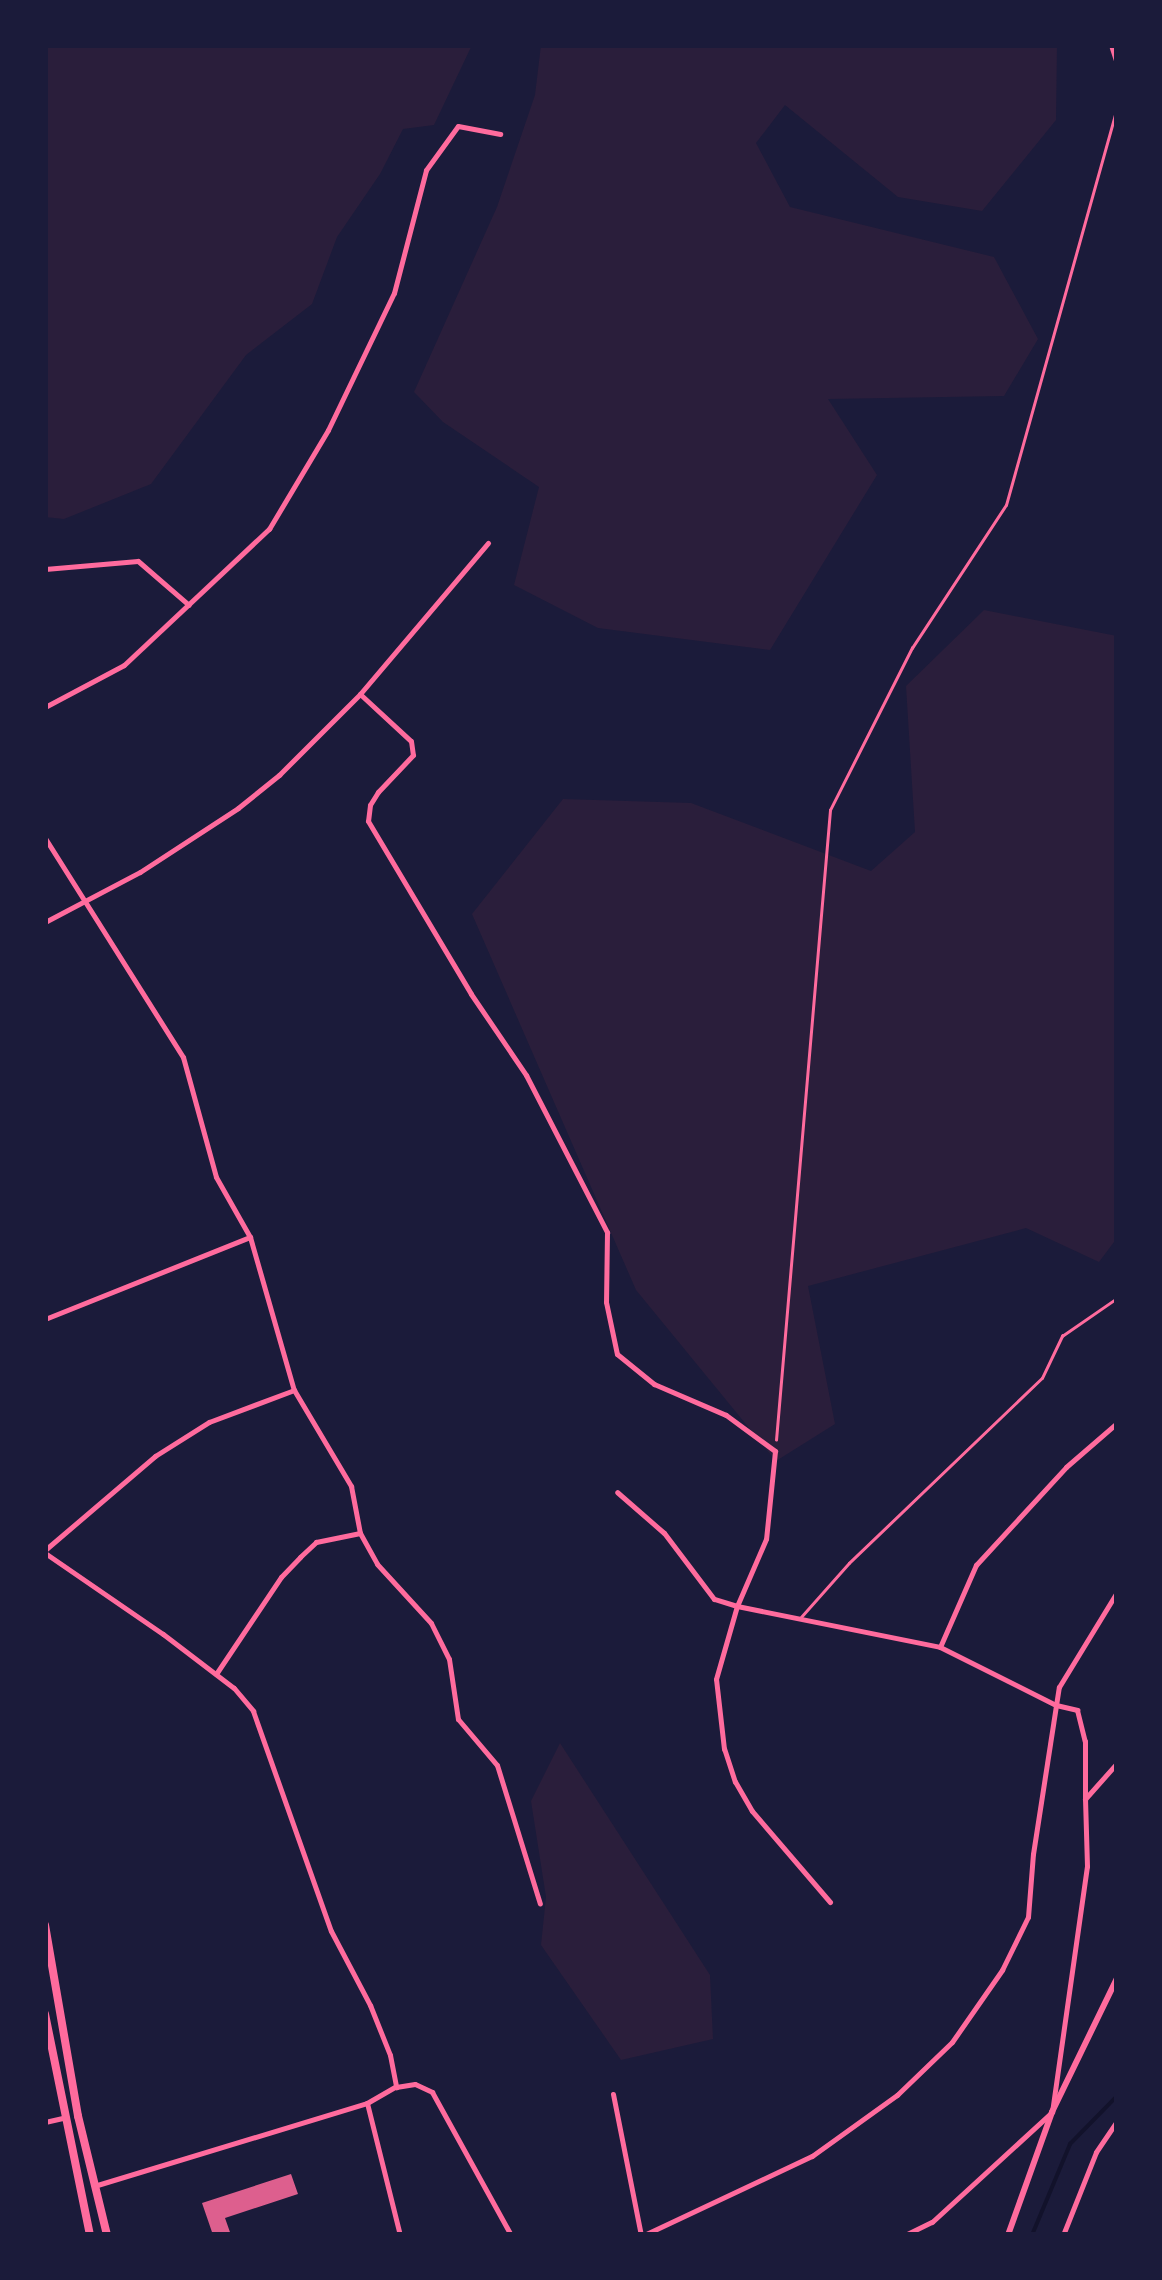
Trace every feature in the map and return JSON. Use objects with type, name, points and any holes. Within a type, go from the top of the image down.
[{"type":"main road","points":[[45,1925],[94,2186],[107,2235]]},
{"type":"main road","points":[[45,2014],[63,2118],[90,2235]]},
{"type":"street","points":[[1111,45],[1117,64]]},
{"type":"street","points":[[45,707],[110,675],[268,529],[328,430],[394,293],[426,170],[458,126],[500,134]]},
{"type":"street","points":[[45,922],[140,872],[238,808],[279,775],[360,694],[488,543]]},
{"type":"street","points":[[45,569],[138,561],[189,605]]},
{"type":"street","points":[[360,694],[410,741],[412,755],[378,792],[368,820],[439,933],[471,994],[526,1075],[606,1232],[606,1302],[617,1354],[654,1384],[726,1415],[775,1451],[766,1539],[737,1606],[716,1679],[724,1749],[735,1782],[752,1811],[830,1902]]},
{"type":"street","points":[[45,838],[183,1057],[200,1106],[203,1138],[216,1176],[250,1237],[294,1390],[351,1486],[360,1533],[377,1564],[431,1623],[449,1660],[458,1719],[496,1765],[540,1904]]},
{"type":"street","points":[[45,1319],[250,1237]]},
{"type":"street","points":[[294,1390],[210,1422],[155,1456],[45,1551],[216,1674],[253,1711],[331,1931],[370,2005],[390,2054],[396,2087]]},
{"type":"street","points":[[940,1647],[976,1565],[1066,1467],[1117,1423]]},
{"type":"street","points":[[617,1492],[664,1533],[714,1598],[940,1647],[1056,1705],[1077,1710],[1085,1741],[1087,1866],[1052,2112],[932,2222],[904,2235]]},
{"type":"street","points":[[216,1674],[281,1578],[300,1557],[316,1542],[360,1533]]},
{"type":"street","points":[[612,2094],[642,2235],[812,2156],[897,2095],[952,2042],[1002,1970],[1028,1917],[1059,1686],[1117,1592]]},
{"type":"street","points":[[1085,1799],[1117,1763]]},
{"type":"street","points":[[1008,2235],[1052,2112],[1117,1978]]},
{"type":"street","points":[[94,2186],[367,2103],[396,2087],[416,2084],[432,2092],[512,2235]]},
{"type":"street","points":[[367,2103],[400,2235]]},
{"type":"street","points":[[45,2122],[63,2118]]},
{"type":"street","points":[[1064,2235],[1096,2152],[1116,2122]]},
{"type":"lane","points":[[801,1616],[849,1563],[1042,1378],[1062,1336],[1117,1298]]},
{"type":"path","points":[[775,1451],[830,810],[912,648],[1006,505],[1117,107]]},
{"type":"shaded area","points":[[45,45],[472,45],[434,125],[403,129],[380,174],[337,237],[312,304],[246,355],[151,484],[64,519],[45,517]]},
{"type":"shaded area","points":[[541,45],[1057,45],[1056,120],[982,211],[898,197],[785,105],[756,143],[790,207],[994,257],[1038,339],[1004,396],[828,399],[877,475],[770,650],[598,628],[514,585],[539,487],[443,422],[414,392],[497,207],[535,95]]},
{"type":"shaded area","points":[[984,610],[1117,636],[1117,1238],[1099,1262],[1026,1228],[808,1286],[835,1424],[776,1461],[636,1290],[472,914],[563,799],[691,803],[871,871],[915,832],[906,686]]},
{"type":"shaded area","points":[[560,1743],[710,1975],[713,2039],[621,2060],[541,1945],[546,1897],[531,1801]]},
{"type":"building","points":[[291,2174],[298,2194],[225,2218],[231,2235],[213,2235],[202,2203]]},
{"type":"waterway","points":[[1032,2235],[1070,2144],[1117,2096]]}]
